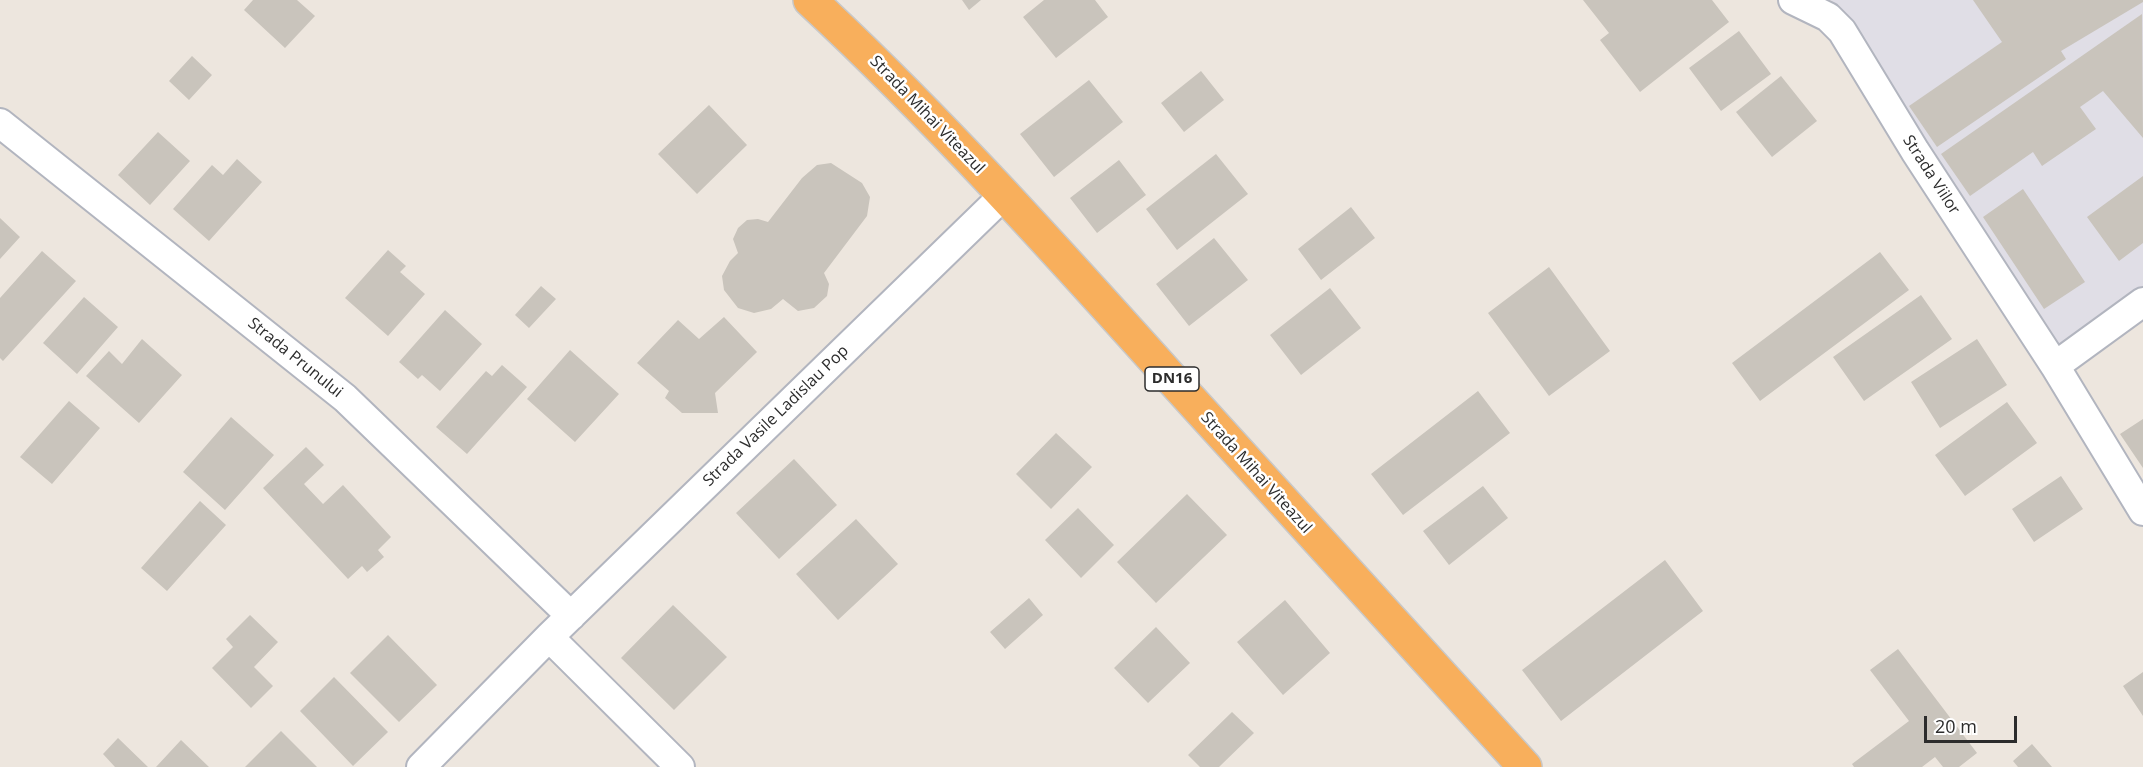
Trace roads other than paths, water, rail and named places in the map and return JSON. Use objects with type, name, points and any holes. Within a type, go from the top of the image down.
[{"type":"highway","name":"Strada Mihai Viteazul","points":[[810,0],[871,57],[1004,195],[1525,767]]},
{"type":"street","name":"Strada Viilor","points":[[1793,0],[1828,16],[1842,31],[1915,151],[2055,366],[2143,510]]},
{"type":"street","name":"Strada Prunului","points":[[0,123],[345,398],[571,616]]},
{"type":"street","name":"Strada Vasile Ladislau Pop","points":[[421,767],[549,637],[1004,195]]},
{"type":"street","points":[[2055,366],[2143,302]]},
{"type":"street","points":[[549,637],[680,767]]}]
